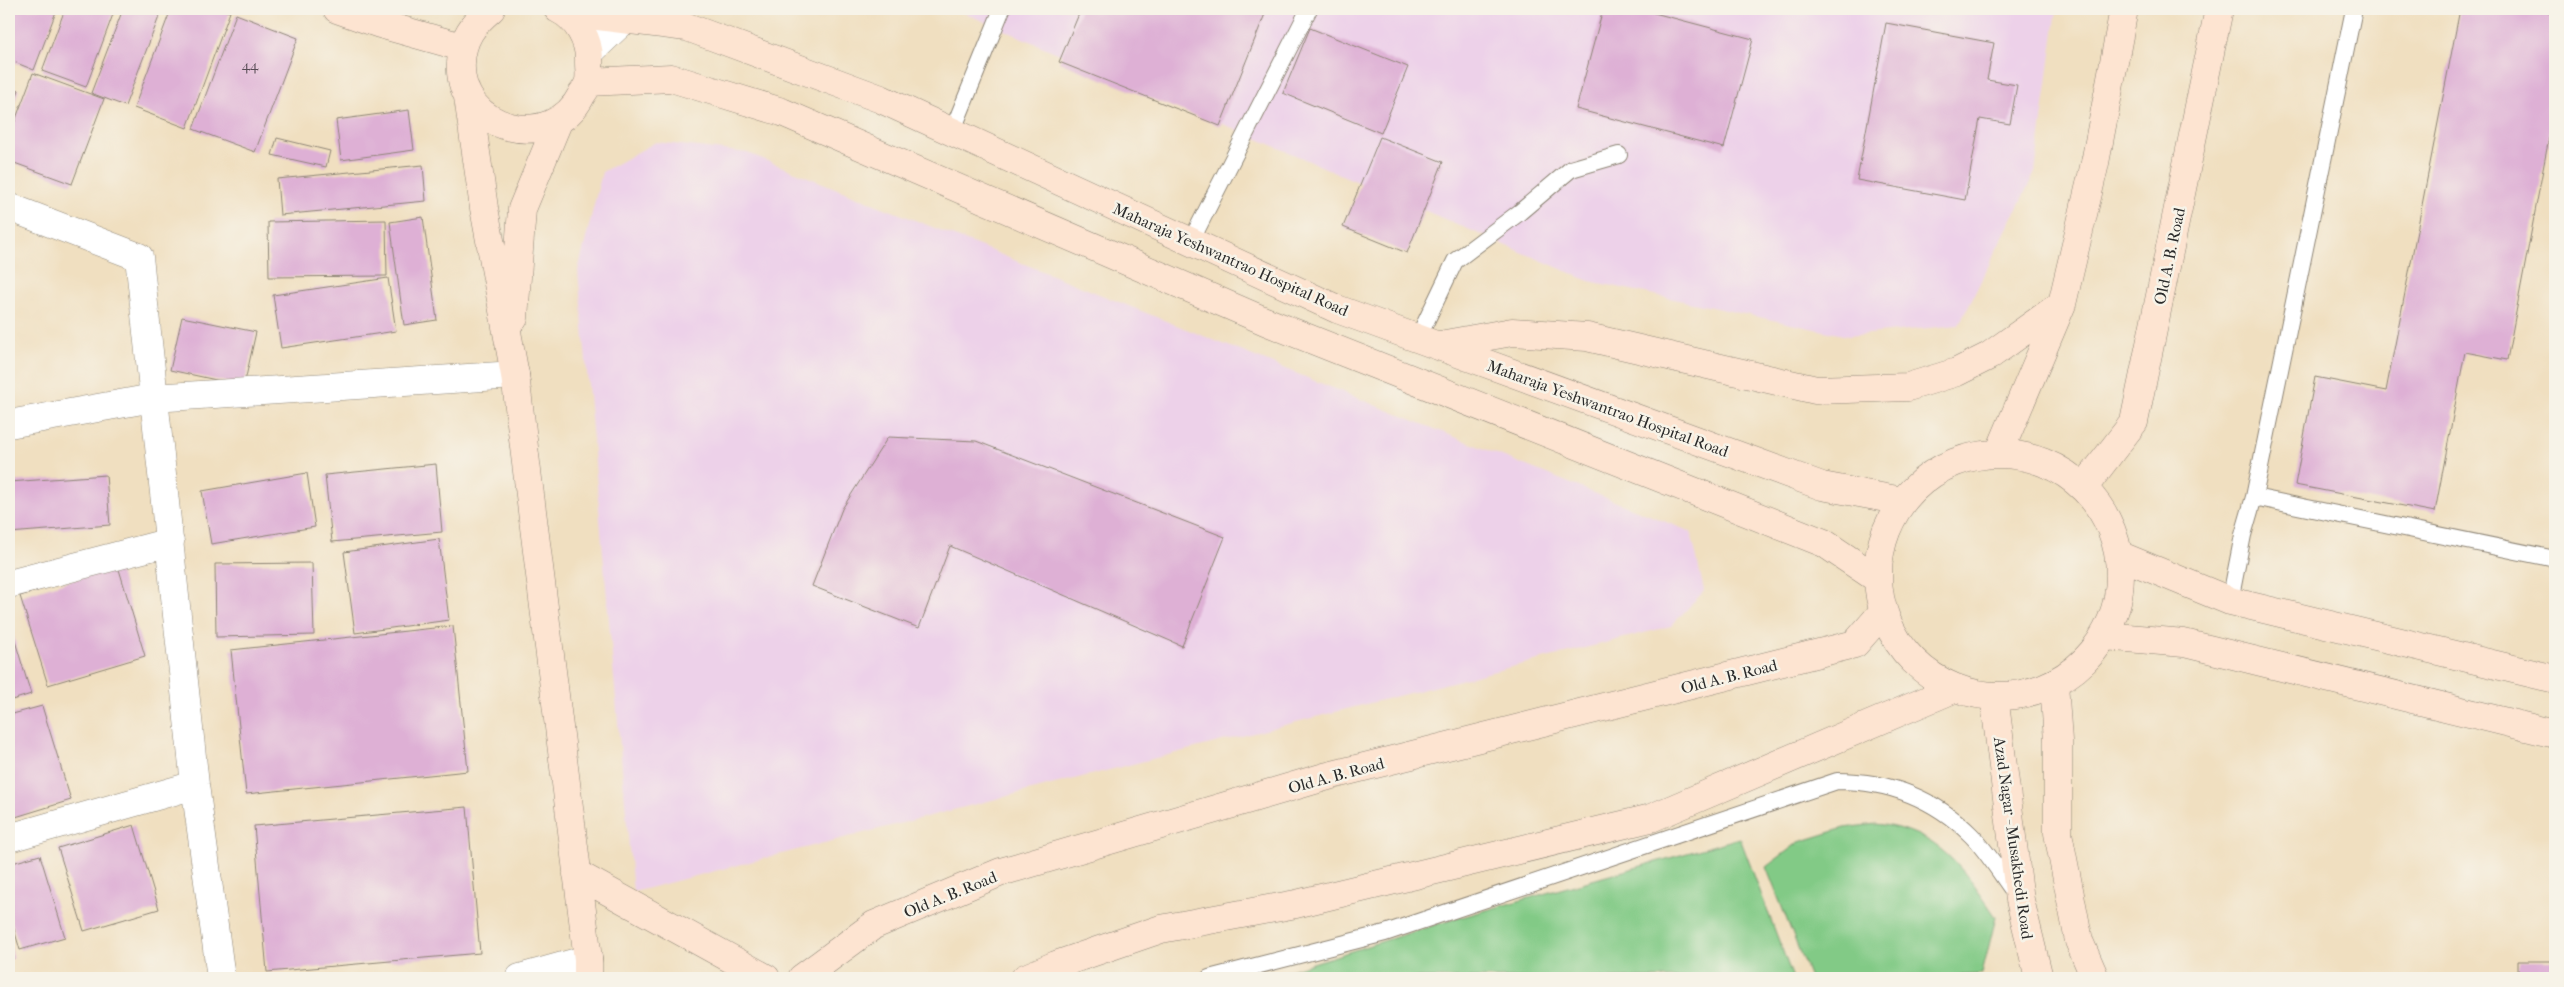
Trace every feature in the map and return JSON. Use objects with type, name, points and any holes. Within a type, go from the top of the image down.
[{"type":"main road","points":[[337,9],[380,24],[462,47]]},
{"type":"main road","points":[[491,9],[474,23],[462,47],[460,76],[468,96],[484,208],[513,366],[588,969]]},
{"type":"main road","points":[[1999,453],[2062,304],[2095,163],[2124,9]]},
{"type":"main road","name":"Old A. B. Road","points":[[2084,487],[2134,422],[2219,9]]},
{"type":"main road","points":[[468,96],[484,115],[508,128],[535,130],[558,122],[577,105],[589,82],[590,52],[583,33],[562,11]]},
{"type":"main road","name":"Maharaja Yeshwantrao Hospital Road","points":[[562,11],[627,14],[687,27],[882,99],[1337,309],[1822,486],[1902,501]]},
{"type":"main road","points":[[589,82],[671,78],[782,112],[1264,321],[1824,543],[1876,578]]},
{"type":"main road","points":[[513,366],[522,209],[558,122]]},
{"type":"main road","points":[[1428,342],[1512,332],[1587,337],[1816,390],[1908,387],[1957,372],[1988,356],[2062,304]]},
{"type":"main road","points":[[1999,453],[2023,455],[2046,462],[2066,473],[2084,487],[2108,519],[2120,556],[2119,598],[2105,636],[2086,660],[2054,683],[2034,692],[1994,696],[1956,688],[1923,671],[1898,644],[1882,613],[1876,578],[1882,537],[1902,501],[1921,480],[1944,465],[1972,456],[1999,453]]},
{"type":"main road","points":[[2120,556],[2230,600],[2555,679]]},
{"type":"main road","name":"Old A. B. Road","points":[[802,978],[874,925],[1001,872],[1328,776],[1855,644],[1882,613]]},
{"type":"main road","points":[[2105,636],[2184,643],[2555,734]]},
{"type":"main road","points":[[2054,683],[2058,741],[2058,833],[2079,941],[2096,978]]},
{"type":"main road","points":[[1026,978],[1056,965],[1161,929],[1296,904],[1651,818],[1956,688]]},
{"type":"main road","name":"Azad Nagar - Musakhedi Road","points":[[1994,696],[2020,900],[2039,978]]},
{"type":"main road","points":[[577,874],[766,978]]},
{"type":"street","points":[[590,52],[627,14]]},
{"type":"street","points":[[9,207],[139,257],[195,785],[221,978]]},
{"type":"street","points":[[9,424],[153,398],[513,366]]},
{"type":"street","points":[[9,584],[170,542]]},
{"type":"street","points":[[9,838],[195,785]]},
{"type":"street","points":[[520,978],[588,969]]},
{"type":"lane","points":[[952,132],[1002,9]]},
{"type":"lane","points":[[1191,241],[1309,9]]},
{"type":"lane","points":[[2230,600],[2243,535],[2254,497],[2354,9]]},
{"type":"lane","points":[[1428,342],[1455,261],[1520,212],[1571,169],[1619,155]]},
{"type":"lane","points":[[2254,497],[2555,559]]},
{"type":"lane","points":[[1209,978],[1385,932],[1837,781],[1864,781],[1903,790],[1929,803],[1972,836],[2020,900]]},
{"type":"shaded area","points":[[955,9],[2057,9],[2035,172],[1959,325],[1848,336],[1589,281]]},
{"type":"shaded area","points":[[656,142],[748,153],[1691,532],[1704,591],[1671,626],[633,892],[578,271],[602,172]]},
{"type":"green space","points":[[1876,824],[1917,834],[1948,855],[1973,883],[1996,917],[1982,974],[1923,978],[1810,978],[1766,867],[1799,842],[1844,828]]},
{"type":"green space","points":[[1740,838],[1793,978],[1265,978],[1441,923]]},
{"type":"building","points":[[9,9],[57,9],[34,70],[9,60]]},
{"type":"building","points":[[65,9],[115,9],[86,87],[42,71]]},
{"type":"building","points":[[123,9],[162,9],[125,106],[91,93]]},
{"type":"building","points":[[171,9],[220,9],[230,12],[187,128],[134,108]]},
{"type":"building","points":[[1081,9],[1267,9],[1220,126],[1059,62]]},
{"type":"building","points":[[1603,9],[1639,9],[1753,39],[1724,148],[1576,109]]},
{"type":"building","points":[[2460,9],[2526,9],[2555,14],[2555,106],[2507,360],[2465,352],[2435,512],[2295,485],[2315,377],[2386,391]]},
{"type":"building","points":[[236,14],[298,38],[255,152],[193,129]]},
{"type":"building","points":[[1886,23],[1994,43],[1987,80],[2017,85],[2010,124],[1980,119],[1965,200],[1857,180]]},
{"type":"building","points":[[1310,28],[1408,67],[1381,133],[1283,93]]},
{"type":"building","points":[[33,73],[104,99],[72,184],[9,161],[9,137]]},
{"type":"building","points":[[9,86],[19,90],[9,117]]},
{"type":"building","points":[[409,110],[414,150],[341,160],[336,120]]},
{"type":"building","points":[[1380,137],[1443,162],[1407,253],[1343,227]]},
{"type":"building","points":[[277,138],[330,151],[326,167],[272,155]]},
{"type":"building","points":[[423,165],[426,201],[280,215],[277,179]]},
{"type":"building","points":[[423,217],[437,320],[404,325],[390,222]]},
{"type":"building","points":[[386,220],[387,276],[269,277],[268,222]]},
{"type":"building","points":[[388,278],[396,331],[281,348],[273,295]]},
{"type":"building","points":[[182,317],[256,332],[244,386],[170,370]]},
{"type":"building","points":[[888,437],[976,441],[1225,537],[1182,646],[950,546],[919,628],[812,586],[842,509]]},
{"type":"building","points":[[436,464],[442,532],[332,542],[325,475]]},
{"type":"building","points":[[307,473],[315,527],[211,544],[202,491]]},
{"type":"building","points":[[106,475],[110,525],[9,533],[9,482]]},
{"type":"building","points":[[439,539],[449,620],[355,633],[344,552]]},
{"type":"building","points":[[312,563],[314,635],[216,637],[215,564]]},
{"type":"building","points":[[118,566],[145,656],[48,685],[20,596]]},
{"type":"building","points":[[9,621],[31,694],[9,701]]},
{"type":"building","points":[[453,626],[468,771],[246,794],[231,650]]},
{"type":"building","points":[[42,706],[71,800],[9,819],[9,715]]},
{"type":"building","points":[[467,807],[480,953],[267,972],[254,826]]},
{"type":"building","points":[[134,825],[159,909],[84,931],[58,848]]},
{"type":"building","points":[[40,855],[65,937],[20,950],[9,912],[9,864]]},
{"type":"building","points":[[9,942],[14,958],[9,960]]},
{"type":"building","points":[[2518,961],[2555,961],[2555,978],[2518,978]]}]
